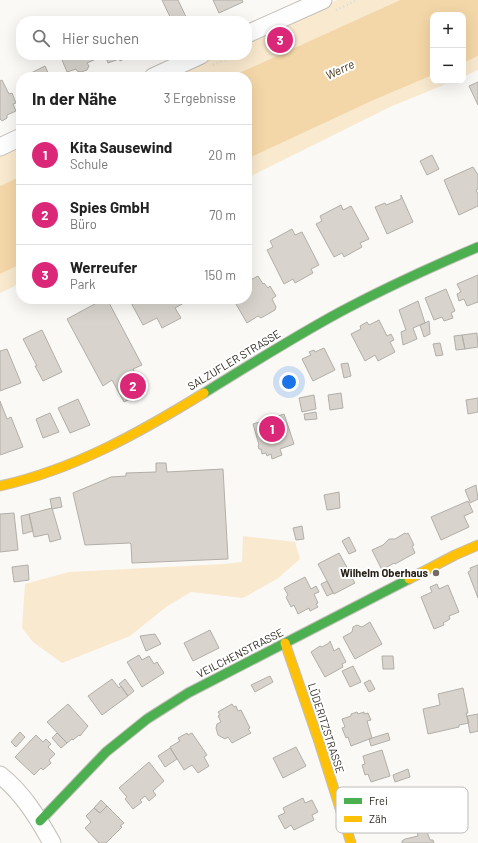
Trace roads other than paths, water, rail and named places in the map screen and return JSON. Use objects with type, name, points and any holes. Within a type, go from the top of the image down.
[{"type":"street","points":[[252,32],[323,0]]},
{"type":"street","points":[[164,72],[190,60]]},
{"type":"street","points":[[0,147],[16,140]]},
{"type":"street","name":"SALZUFLER STRASSE","points":[[0,486],[52,472],[87,458],[158,421],[297,336],[356,303],[431,267],[478,247]]},
{"type":"street","name":"VEILCHENSTRASSE","points":[[40,821],[106,752],[147,719],[188,693],[455,555],[478,545]]},
{"type":"street","name":"LÜDERITZSTRASSE","points":[[285,643],[336,796]]},
{"type":"street","points":[[0,775],[25,800],[40,821],[52,843]]},
{"type":"street","name":"LÜDERITZSTRASSE","points":[[348,833],[351,843]]},
{"type":"water","name":"Werre","points":[[400,0],[478,0],[478,56],[466,62],[466,12],[430,12],[430,76],[376,99],[252,157],[252,72],[241,72]]},
{"type":"water","points":[[16,178],[16,266],[0,274],[0,186]]},
{"type":"place","name":"Werreufer","points":[[280,40]]},
{"type":"place","name":"Spies GmbH","points":[[133,386]]},
{"type":"place","name":"Kita Sausewind","points":[[272,429]]},
{"type":"place","name":"Wilhelm Oberhaus","points":[[436,573]]}]
